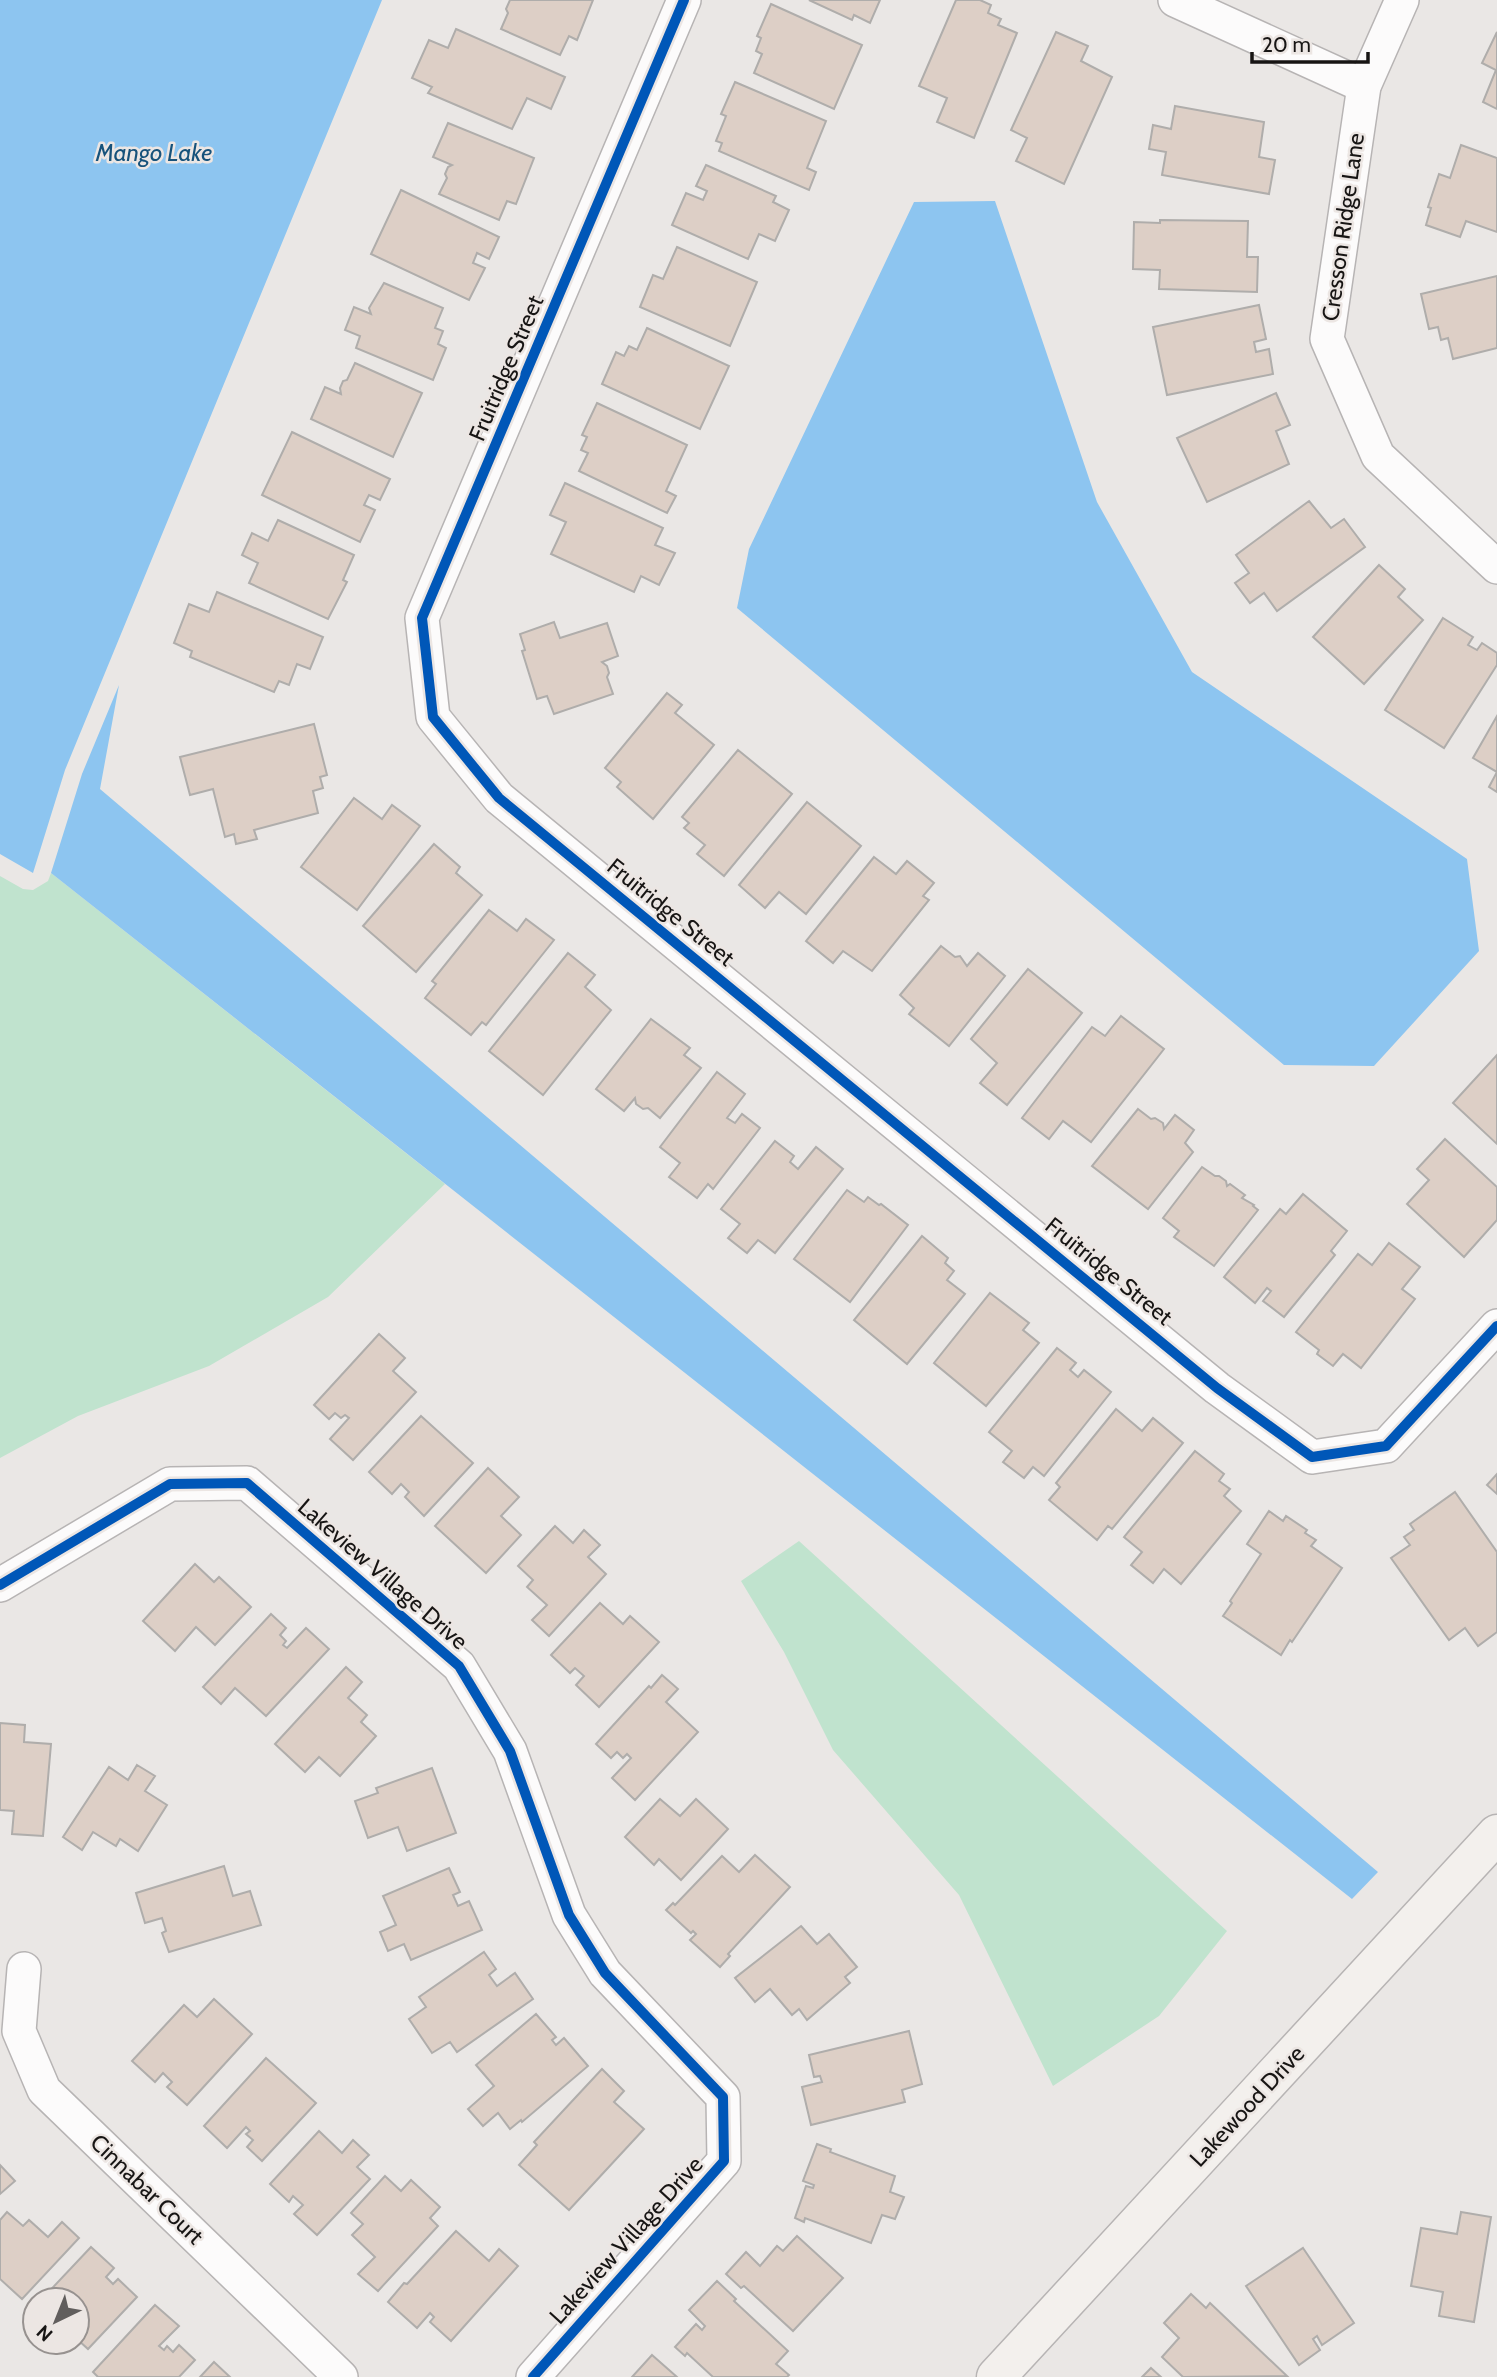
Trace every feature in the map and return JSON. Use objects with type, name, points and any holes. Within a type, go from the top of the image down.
[{"type":"street","name":"Fruitridge Street","points":[[684,0],[422,618],[433,717],[499,797],[1207,1379],[1312,1457],[1387,1446],[1497,1326]]},
{"type":"street","points":[[1175,0],[1364,86]]},
{"type":"street","name":"Cresson Ridge Lane","points":[[1402,0],[1364,86],[1327,339],[1378,456],[1497,567]]},
{"type":"street","name":"Lakeview Village Drive","points":[[0,1585],[170,1484],[247,1483],[459,1667],[510,1751],[569,1915],[605,1973],[723,2096],[724,2161],[533,2377]]},
{"type":"street","name":"Lakewood Drive","points":[[996,2377],[1497,1835]]},
{"type":"street","name":"Cinnabar Court","points":[[24,1969],[19,2031],[44,2090],[341,2377]]},
{"type":"green space","points":[[51,873],[445,1184],[328,1297],[209,1366],[78,1416],[0,1458],[0,876],[23,889],[33,890],[48,881]]},
{"type":"green space","points":[[799,1541],[1227,1931],[1159,2016],[1053,2086],[959,1895],[833,1750],[784,1652],[741,1581]]},
{"type":"water","name":"Mango Lake","points":[[0,0],[382,0],[65,770],[33,873],[0,854]]},
{"type":"water","points":[[995,201],[1097,502],[1192,672],[1467,859],[1479,951],[1374,1066],[1284,1065],[737,608],[749,549],[914,202]]},
{"type":"water","points":[[119,685],[100,789],[1378,1872],[1352,1899],[51,873],[82,774]]},
{"type":"building","points":[[510,0],[593,0],[577,40],[569,36],[560,55],[501,29]]},
{"type":"building","points":[[809,0],[880,0],[870,23],[854,15],[852,20]]},
{"type":"building","points":[[956,0],[980,0],[991,5],[988,13],[1001,19],[998,25],[1017,33],[974,138],[937,122],[947,98],[919,86]]},
{"type":"building","points":[[771,4],[862,45],[834,109],[754,73],[762,54],[756,51],[761,38],[757,36]]},
{"type":"building","points":[[456,29],[565,77],[551,109],[527,98],[512,129],[428,93],[432,87],[412,78],[429,40],[448,48]]},
{"type":"building","points":[[1056,32],[1088,46],[1081,61],[1112,77],[1064,184],[1016,161],[1027,138],[1011,130]]},
{"type":"building","points":[[1497,32],[1497,109],[1483,102],[1496,70],[1482,63]]},
{"type":"building","points":[[735,82],[826,121],[807,168],[816,172],[809,190],[719,151],[722,143],[716,141],[726,116],[721,114]]},
{"type":"building","points":[[1175,106],[1264,122],[1259,157],[1275,160],[1269,194],[1162,175],[1166,152],[1149,149],[1153,125],[1171,129]]},
{"type":"building","points":[[448,123],[534,158],[516,204],[507,201],[499,220],[439,194],[447,178],[445,174],[448,167],[452,165],[433,157]]},
{"type":"building","points":[[1461,145],[1497,158],[1497,232],[1466,221],[1460,237],[1426,225],[1431,208],[1428,207],[1439,174],[1450,178]]},
{"type":"building","points":[[706,165],[776,196],[773,202],[789,210],[775,241],[759,234],[748,259],[672,225],[686,193],[703,200],[707,191],[696,186]]},
{"type":"building","points":[[401,190],[499,237],[489,259],[477,253],[473,263],[485,268],[469,300],[371,254]]},
{"type":"building","points":[[1160,220],[1248,221],[1247,257],[1258,257],[1257,292],[1159,289],[1160,270],[1133,269],[1134,222],[1160,223]]},
{"type":"building","points":[[677,247],[757,282],[730,346],[640,307],[653,275],[663,279]]},
{"type":"building","points":[[1497,276],[1497,348],[1453,359],[1448,338],[1441,340],[1438,327],[1429,329],[1421,294]]},
{"type":"building","points":[[384,283],[443,308],[435,328],[443,331],[438,344],[446,348],[433,380],[356,348],[360,336],[345,330],[354,307],[371,314],[369,308]]},
{"type":"building","points":[[1259,305],[1266,339],[1254,342],[1256,352],[1269,349],[1273,374],[1167,395],[1153,327]]},
{"type":"building","points":[[647,328],[729,366],[700,429],[602,384],[616,352],[624,356],[629,346],[637,350]]},
{"type":"building","points":[[355,363],[422,393],[393,457],[311,419],[325,387],[341,394],[343,381],[347,380]]},
{"type":"building","points":[[1276,393],[1290,425],[1276,431],[1289,464],[1207,502],[1177,438]]},
{"type":"building","points":[[597,403],[687,445],[666,491],[676,496],[667,513],[579,471],[588,453],[581,450],[587,437],[582,435]]},
{"type":"building","points":[[292,432],[390,479],[380,500],[369,495],[364,505],[375,510],[360,542],[262,495]]},
{"type":"building","points":[[565,483],[663,528],[655,545],[675,553],[659,585],[641,576],[634,592],[551,554],[566,522],[550,515]]},
{"type":"building","points":[[1309,501],[1331,528],[1344,519],[1365,547],[1277,611],[1264,593],[1250,603],[1235,583],[1249,573],[1236,555]]},
{"type":"building","points":[[278,520],[354,555],[343,580],[347,582],[328,619],[249,583],[258,563],[242,555],[252,533],[268,541]]},
{"type":"building","points":[[1379,565],[1405,589],[1398,597],[1423,620],[1364,684],[1313,637]]},
{"type":"building","points":[[217,592],[323,637],[310,669],[297,664],[289,685],[279,681],[274,692],[190,657],[192,651],[174,643],[189,604],[209,612]]},
{"type":"building","points":[[1443,618],[1473,637],[1468,645],[1477,650],[1482,643],[1497,653],[1497,665],[1444,748],[1385,710]]},
{"type":"building","points":[[554,622],[560,638],[607,623],[618,656],[602,662],[607,666],[607,677],[613,694],[554,714],[547,696],[537,699],[522,651],[525,650],[520,634]]},
{"type":"building","points":[[667,693],[682,705],[675,713],[714,745],[653,819],[617,787],[621,782],[605,768]]},
{"type":"building","points":[[1497,716],[1497,772],[1473,758]]},
{"type":"building","points":[[314,724],[327,775],[320,777],[323,788],[313,791],[318,813],[254,830],[257,839],[236,844],[234,834],[225,837],[213,789],[190,795],[180,757]]},
{"type":"building","points":[[738,750],[792,794],[724,876],[697,854],[705,845],[684,828],[689,823],[682,817]]},
{"type":"building","points":[[1497,772],[1497,792],[1489,787]]},
{"type":"building","points":[[354,798],[382,819],[392,805],[420,826],[357,910],[301,867]]},
{"type":"building","points":[[807,802],[861,846],[806,914],[779,892],[765,908],[739,885]]},
{"type":"building","points":[[434,844],[460,867],[456,873],[482,895],[416,972],[363,926]]},
{"type":"building","points":[[874,857],[896,874],[907,861],[934,883],[923,896],[929,900],[872,971],[843,951],[833,963],[806,941]]},
{"type":"building","points":[[489,910],[517,931],[526,919],[554,940],[486,1025],[482,1022],[471,1035],[425,998],[436,984],[432,981]]},
{"type":"building","points":[[941,946],[955,957],[960,956],[967,966],[978,953],[1005,976],[949,1046],[909,1014],[914,1008],[900,995]]},
{"type":"building","points":[[568,953],[595,975],[585,987],[611,1010],[543,1095],[489,1051]]},
{"type":"building","points":[[1028,969],[1082,1013],[1007,1105],[980,1083],[997,1063],[971,1039]]},
{"type":"building","points":[[1121,1016],[1164,1049],[1091,1142],[1063,1121],[1049,1139],[1022,1118],[1092,1027],[1105,1036]]},
{"type":"building","points":[[651,1019],[690,1048],[684,1055],[701,1068],[660,1118],[648,1108],[643,1109],[636,1104],[635,1098],[624,1111],[596,1089]]},
{"type":"building","points":[[1497,1055],[1497,1144],[1453,1103]]},
{"type":"building","points":[[717,1072],[745,1094],[727,1118],[735,1123],[742,1114],[760,1128],[713,1189],[708,1184],[697,1198],[669,1177],[680,1163],[660,1147]]},
{"type":"building","points":[[1138,1109],[1151,1119],[1155,1118],[1163,1123],[1164,1129],[1175,1115],[1194,1130],[1185,1143],[1193,1152],[1148,1209],[1092,1166]]},
{"type":"building","points":[[1445,1139],[1497,1187],[1497,1220],[1464,1257],[1407,1204],[1429,1180],[1417,1169]]},
{"type":"building","points":[[775,1141],[794,1156],[790,1162],[798,1169],[816,1147],[843,1169],[775,1253],[758,1240],[747,1253],[728,1238],[740,1224],[721,1209]]},
{"type":"building","points":[[1202,1167],[1226,1181],[1227,1186],[1230,1184],[1245,1195],[1242,1198],[1258,1210],[1214,1266],[1174,1237],[1179,1231],[1163,1218]]},
{"type":"building","points":[[847,1190],[864,1202],[868,1197],[881,1204],[908,1225],[850,1302],[794,1259]]},
{"type":"building","points":[[1303,1194],[1347,1231],[1331,1251],[1335,1255],[1284,1317],[1263,1301],[1271,1291],[1267,1288],[1255,1303],[1224,1277],[1280,1209],[1286,1214]]},
{"type":"building","points":[[922,1236],[948,1258],[945,1263],[954,1271],[947,1280],[965,1294],[907,1364],[854,1320]]},
{"type":"building","points":[[1389,1243],[1420,1267],[1402,1289],[1415,1299],[1361,1368],[1343,1354],[1333,1366],[1317,1354],[1319,1350],[1296,1332],[1358,1254],[1372,1265]]},
{"type":"building","points":[[990,1293],[1029,1323],[1023,1330],[1039,1343],[986,1406],[934,1363]]},
{"type":"building","points":[[379,1334],[405,1358],[393,1371],[416,1392],[353,1460],[330,1439],[349,1418],[345,1415],[341,1418],[335,1413],[329,1419],[314,1405]]},
{"type":"building","points":[[1057,1348],[1076,1363],[1070,1370],[1078,1377],[1084,1370],[1111,1392],[1044,1476],[1033,1467],[1024,1478],[1003,1462],[1012,1451],[989,1432]]},
{"type":"building","points":[[1116,1409],[1142,1431],[1153,1418],[1183,1443],[1112,1529],[1108,1526],[1097,1540],[1049,1500],[1060,1487],[1056,1483]]},
{"type":"building","points":[[421,1416],[473,1463],[424,1516],[405,1497],[409,1492],[401,1484],[392,1494],[369,1472]]},
{"type":"building","points":[[1195,1451],[1224,1474],[1219,1481],[1230,1489],[1224,1496],[1241,1511],[1181,1584],[1164,1569],[1153,1583],[1131,1565],[1142,1552],[1124,1537]]},
{"type":"building","points":[[488,1468],[519,1497],[501,1516],[521,1535],[486,1573],[435,1526]]},
{"type":"building","points":[[1497,1474],[1497,1494],[1487,1485]]},
{"type":"building","points":[[1455,1492],[1497,1552],[1497,1632],[1478,1646],[1465,1628],[1449,1640],[1391,1558],[1410,1545],[1404,1537],[1414,1530],[1410,1524]]},
{"type":"building","points":[[1269,1511],[1283,1521],[1286,1516],[1307,1530],[1305,1533],[1316,1540],[1311,1546],[1342,1568],[1281,1655],[1223,1616],[1261,1554],[1247,1544]]},
{"type":"building","points":[[555,1526],[573,1543],[584,1530],[600,1545],[588,1557],[606,1574],[549,1636],[532,1620],[547,1605],[527,1587],[533,1580],[518,1566]]},
{"type":"building","points":[[195,1564],[214,1582],[219,1577],[251,1607],[215,1645],[196,1627],[175,1651],[143,1621]]},
{"type":"building","points":[[600,1603],[623,1624],[630,1616],[659,1642],[599,1707],[576,1685],[584,1676],[575,1668],[570,1673],[551,1655]]},
{"type":"building","points":[[271,1614],[286,1628],[280,1635],[286,1641],[283,1645],[287,1648],[306,1628],[329,1649],[266,1716],[235,1688],[221,1704],[203,1687]]},
{"type":"building","points":[[346,1667],[362,1682],[348,1698],[367,1715],[361,1722],[376,1736],[340,1776],[319,1757],[305,1772],[275,1744]]},
{"type":"building","points":[[662,1675],[678,1689],[666,1702],[698,1732],[635,1800],[612,1778],[631,1758],[627,1754],[623,1758],[617,1752],[611,1758],[596,1744]]},
{"type":"building","points":[[0,1723],[25,1725],[24,1742],[51,1744],[43,1836],[12,1834],[14,1811],[0,1810]]},
{"type":"building","points":[[137,1765],[155,1776],[145,1791],[167,1805],[138,1851],[120,1839],[116,1846],[93,1832],[82,1850],[63,1837],[109,1767],[128,1780]]},
{"type":"building","points":[[432,1768],[456,1833],[407,1851],[398,1827],[368,1838],[355,1801],[378,1793],[376,1788]]},
{"type":"building","points":[[660,1799],[680,1816],[696,1799],[728,1829],[681,1880],[659,1859],[654,1865],[625,1837]]},
{"type":"building","points":[[755,1855],[790,1887],[728,1954],[730,1956],[720,1967],[690,1940],[696,1934],[693,1931],[691,1933],[666,1910],[673,1903],[675,1905],[722,1856],[739,1872]]},
{"type":"building","points":[[224,1866],[233,1896],[250,1891],[261,1925],[169,1952],[162,1933],[166,1931],[162,1918],[145,1923],[136,1893]]},
{"type":"building","points":[[449,1868],[460,1892],[453,1895],[458,1906],[469,1901],[482,1930],[411,1960],[404,1944],[388,1951],[380,1932],[396,1925],[383,1896]]},
{"type":"building","points":[[801,1926],[817,1944],[829,1934],[857,1967],[845,1977],[850,1983],[807,2020],[799,2009],[792,2015],[770,1989],[755,2002],[735,1978]]},
{"type":"building","points":[[484,1952],[496,1969],[489,1975],[497,1986],[515,1973],[533,1999],[457,2052],[450,2042],[432,2053],[409,2019],[426,2007],[419,1997]]},
{"type":"building","points":[[214,1999],[252,2034],[187,2105],[167,2087],[172,2082],[163,2073],[155,2082],[132,2061],[184,2005],[197,2017]]},
{"type":"building","points":[[536,2014],[556,2037],[552,2040],[556,2045],[564,2038],[588,2066],[510,2129],[498,2113],[483,2126],[468,2109],[494,2086],[476,2065]]},
{"type":"building","points":[[909,2031],[922,2084],[902,2090],[905,2102],[811,2125],[802,2087],[822,2082],[820,2076],[814,2077],[809,2055]]},
{"type":"building","points":[[266,2058],[316,2103],[262,2161],[247,2147],[253,2140],[246,2134],[250,2131],[246,2127],[227,2148],[204,2126]]},
{"type":"building","points":[[602,2069],[624,2091],[614,2102],[644,2129],[569,2210],[519,2165],[537,2145],[534,2142]]},
{"type":"building","points":[[319,2131],[342,2153],[353,2140],[369,2155],[357,2167],[370,2179],[317,2235],[294,2214],[303,2205],[293,2196],[289,2202],[270,2184]]},
{"type":"building","points":[[817,2144],[831,2149],[830,2152],[895,2176],[890,2192],[904,2197],[895,2219],[882,2215],[871,2243],[805,2218],[804,2222],[795,2218],[806,2186],[813,2188],[814,2185],[803,2181]]},
{"type":"building","points":[[0,2165],[15,2181],[0,2194]]},
{"type":"building","points":[[385,2176],[401,2191],[411,2180],[440,2207],[430,2218],[438,2226],[378,2291],[358,2274],[375,2257],[352,2235],[363,2224],[351,2213]]},
{"type":"building","points":[[7,2212],[23,2226],[29,2220],[48,2237],[62,2222],[79,2238],[34,2286],[21,2286],[21,2298],[0,2279],[0,2220]]},
{"type":"building","points":[[1461,2212],[1491,2217],[1474,2322],[1439,2316],[1443,2292],[1411,2286],[1421,2228],[1457,2234]]},
{"type":"building","points":[[456,2231],[489,2261],[499,2249],[518,2266],[451,2341],[430,2322],[434,2317],[430,2313],[417,2328],[388,2302]]},
{"type":"building","points":[[797,2236],[843,2278],[793,2331],[744,2286],[741,2288],[726,2274],[746,2252],[760,2266],[777,2246],[783,2251]]},
{"type":"building","points":[[91,2247],[114,2268],[106,2277],[113,2284],[118,2279],[137,2297],[91,2346],[91,2286],[54,2286]]},
{"type":"building","points":[[1303,2248],[1354,2323],[1322,2345],[1317,2336],[1313,2339],[1320,2350],[1299,2365],[1246,2286]]},
{"type":"building","points":[[717,2281],[736,2299],[734,2301],[788,2351],[776,2364],[789,2375],[787,2377],[713,2377],[687,2353],[685,2356],[675,2347],[696,2324],[702,2330],[705,2326],[689,2310]]},
{"type":"building","points":[[1191,2294],[1206,2308],[1210,2303],[1287,2376],[1183,2377],[1162,2357],[1179,2338],[1164,2323]]},
{"type":"building","points":[[155,2305],[179,2326],[159,2346],[164,2350],[167,2346],[173,2352],[179,2345],[195,2360],[179,2377],[98,2377],[93,2372]]},
{"type":"building","points":[[652,2355],[677,2377],[632,2377]]},
{"type":"building","points":[[214,2362],[230,2377],[200,2377]]},
{"type":"building","points":[[1151,2368],[1161,2377],[1142,2377]]},
{"type":"cycle path","points":[[684,0],[422,618],[433,717],[499,798],[1217,1388],[1312,1457],[1386,1446],[1497,1326]]},
{"type":"cycle path","points":[[0,1585],[170,1484],[247,1483],[459,1666],[510,1751],[569,1915],[605,1973],[723,2097],[724,2161],[533,2377]]}]
